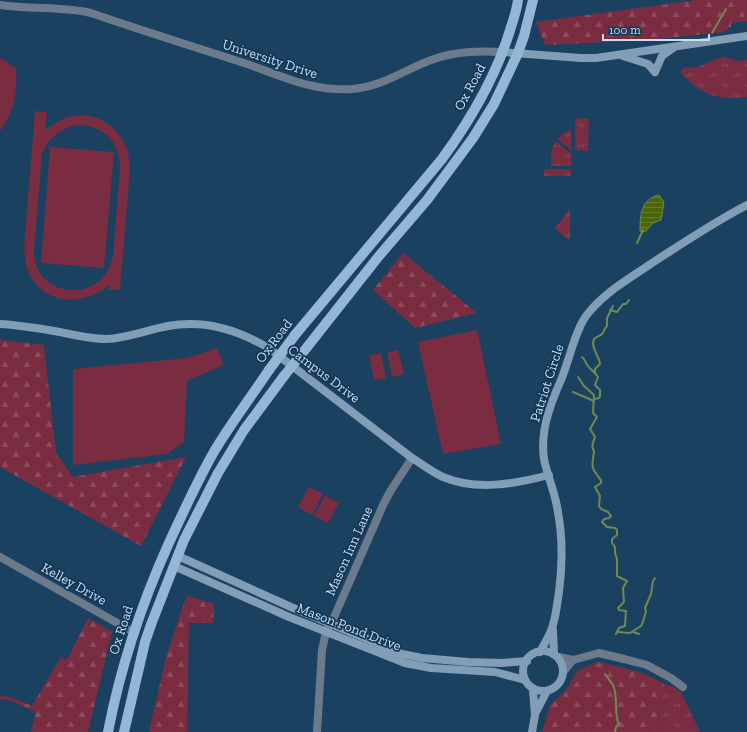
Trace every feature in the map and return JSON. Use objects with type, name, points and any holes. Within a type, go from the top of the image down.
[{"type":"main road","name":"Ox Road","points":[[108,732],[120,680],[159,565],[185,507],[215,451],[269,370],[296,334],[459,136],[486,89],[503,52],[518,0]]},
{"type":"main road","name":"Ox Road","points":[[124,732],[145,642],[152,622],[184,540],[218,472],[244,430],[284,376],[379,256],[427,200],[473,138],[494,104],[518,53],[533,0]]},
{"type":"main road","points":[[140,667],[141,648],[135,633],[147,627],[152,622]]},
{"type":"street","name":"University Drive","points":[[0,4],[10,6],[67,9],[91,13],[302,84],[328,89],[352,89],[376,85],[392,79],[429,60],[452,54],[503,52],[596,58],[747,36]]},
{"type":"street","points":[[618,55],[648,64],[655,72],[662,56],[675,47]]},
{"type":"street","name":"Patriot Circle","points":[[527,661],[531,656],[540,652],[553,627],[562,564],[562,532],[557,504],[544,452],[544,436],[547,417],[575,341],[586,317],[598,302],[626,281],[747,204]]},
{"type":"street","name":"Campus Drive","points":[[0,324],[40,328],[101,339],[124,337],[168,326],[187,324],[217,326],[231,330],[270,349],[412,458],[444,477],[479,485],[504,484],[549,475]]},
{"type":"street","name":"Mason Inn Lane","points":[[317,732],[322,650],[326,632],[331,624],[384,503],[412,458]]},
{"type":"street","name":"Kelley Drive","points":[[0,557],[135,633]]},
{"type":"street","name":"Mason Pond Drive","points":[[176,561],[402,654],[422,658],[495,663],[527,661]]},
{"type":"street","name":"Mason Pond Drive","points":[[176,561],[268,609],[405,663],[431,668],[495,672],[525,680]]},
{"type":"street","points":[[553,627],[556,656],[564,671]]},
{"type":"street","points":[[540,652],[548,652],[556,656],[574,660],[599,653],[647,665],[684,687]]},
{"type":"street","points":[[535,715],[547,692],[558,684],[564,671],[574,660]]},
{"type":"street","points":[[527,661],[523,673],[528,685],[533,690],[547,692]]},
{"type":"street","points":[[532,732],[535,715],[533,690]]},
{"type":"green space","points":[[696,0],[747,0],[747,21],[731,23],[731,27],[723,32],[649,40],[545,45],[536,22]]},
{"type":"green space","points":[[724,57],[738,61],[747,60],[747,97],[718,97],[695,86],[681,73],[681,70],[685,68],[700,66]]},
{"type":"green space","points":[[0,58],[16,68],[16,93],[12,109],[0,131]]},
{"type":"green space","points":[[35,111],[47,112],[45,130],[66,118],[81,115],[93,117],[112,127],[120,136],[125,146],[129,157],[130,169],[120,290],[109,290],[109,285],[88,297],[66,299],[55,297],[44,292],[36,284],[29,273],[25,261],[24,248]],"holes":[[[73,126],[89,126],[104,133],[114,143],[119,159],[120,168],[113,256],[106,273],[95,284],[87,288],[68,290],[59,288],[43,278],[38,270],[35,260],[34,249],[42,154],[52,138],[61,131]]]},
{"type":"green space","points":[[575,118],[589,119],[588,151],[575,150]]},
{"type":"green space","points":[[571,130],[572,151],[557,139],[565,132]]},
{"type":"green space","points":[[555,141],[571,154],[571,166],[551,166],[551,152]]},
{"type":"green space","points":[[50,147],[114,152],[104,268],[41,263]]},
{"type":"green space","points":[[544,169],[571,169],[571,176],[544,176]]},
{"type":"green space","points":[[570,209],[570,241],[555,228]]},
{"type":"green space","points":[[403,253],[477,313],[415,328],[373,290]]},
{"type":"green space","points":[[477,330],[501,444],[443,454],[418,342]]},
{"type":"green space","points":[[0,340],[44,345],[56,453],[73,477],[186,457],[141,546],[0,467]]},
{"type":"green space","points":[[217,348],[223,365],[187,381],[184,442],[167,454],[73,465],[73,369],[188,358]]},
{"type":"green space","points":[[398,350],[404,374],[392,377],[387,352]]},
{"type":"green space","points":[[381,353],[386,378],[374,380],[369,356]]},
{"type":"green space","points":[[309,487],[323,494],[312,515],[298,507]]},
{"type":"green space","points":[[325,496],[339,503],[328,523],[314,516]]},
{"type":"green space","points":[[188,596],[214,604],[213,623],[189,623],[187,732],[149,732],[166,657],[184,603]]},
{"type":"green space","points":[[88,618],[112,632],[88,732],[31,732],[36,712],[9,700],[0,699],[0,696],[10,697],[32,706],[61,657],[67,660]]},
{"type":"green space","points":[[597,662],[640,673],[664,684],[656,732],[542,732],[550,705],[566,690],[577,671]]},
{"type":"green space","points":[[664,684],[672,686],[681,692],[700,732],[656,732]]},
{"type":"shaded area","points":[[659,195],[664,202],[661,220],[653,223],[645,232],[640,231],[640,219],[645,204],[648,200]]},
{"type":"waterway","points":[[712,33],[726,9]]},
{"type":"waterway","points":[[637,243],[643,230]]},
{"type":"waterway","points":[[610,310],[617,312],[623,304],[626,304],[629,300]]},
{"type":"waterway","points":[[595,372],[595,369],[600,364],[593,342],[595,338],[604,332],[607,326],[607,318],[613,306]]},
{"type":"waterway","points":[[582,357],[598,377],[595,385],[600,390],[600,396],[599,398],[595,399]]},
{"type":"waterway","points":[[578,377],[584,386],[594,395],[593,413],[597,417],[590,429],[595,437],[592,446],[594,451],[593,469],[601,480],[601,483],[595,487],[600,496],[599,506],[611,516],[604,519],[602,522],[607,527],[615,528],[617,530],[617,535],[612,539],[617,559],[617,576],[627,581],[623,588],[624,602],[618,608],[619,610],[626,611],[625,626],[619,628],[616,634]]},
{"type":"waterway","points":[[573,392],[594,401]]},
{"type":"waterway","points":[[617,632],[630,633],[641,626],[655,578]]},
{"type":"waterway","points":[[633,632],[639,634]]},
{"type":"waterway","points":[[605,674],[613,684],[616,697],[617,717],[619,724],[616,727],[615,732]]}]
